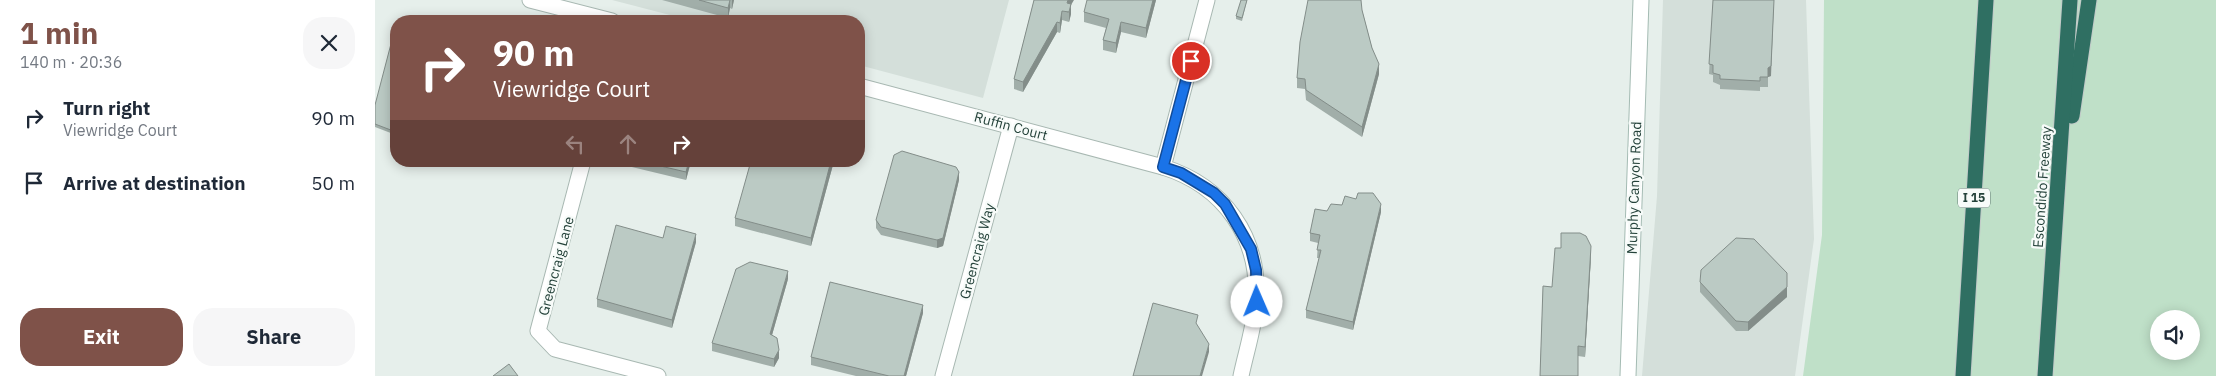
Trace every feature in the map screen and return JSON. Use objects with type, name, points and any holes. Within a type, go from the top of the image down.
[{"type":"highway","name":"I 15","points":[[1963,376],[1984,0]]},
{"type":"highway","name":"Escondido Freeway","points":[[2045,376],[2070,0]]},
{"type":"highway","points":[[2056,226],[2089,0]]},
{"type":"street","points":[[530,0],[589,15]]},
{"type":"street","points":[[1163,167],[1207,0]]},
{"type":"street","name":"Murphy Canyon Road","points":[[1628,376],[1641,0]]},
{"type":"street","name":"Ruffin Court","points":[[865,88],[1163,167],[1181,173],[1214,193],[1225,204],[1251,249],[1256,270],[1257,302],[1241,376]]},
{"type":"street","name":"Greencraig Way","points":[[943,376],[1011,126]]},
{"type":"street","name":"Greencraig Lane","points":[[581,167],[539,331],[555,349],[658,376]]},
{"type":"shaded area","points":[[612,0],[1009,0],[983,98],[865,67],[865,15],[670,15]]},
{"type":"shaded area","points":[[1663,0],[1806,0],[1814,239],[1795,376],[1642,376],[1657,196]]},
{"type":"green space","points":[[1824,0],[2216,0],[2216,376],[1803,376],[1822,235]]},
{"type":"building","points":[[699,0],[730,0],[728,8]]},
{"type":"building","points":[[1034,0],[1068,0],[1067,3],[1071,4],[1069,12],[1062,11],[1060,23],[1057,22],[1023,82],[1014,79]]},
{"type":"building","points":[[1087,0],[1153,0],[1146,28],[1121,22],[1116,43],[1103,40],[1109,19],[1084,12]]},
{"type":"building","points":[[1241,0],[1247,0],[1242,18],[1236,16]]},
{"type":"building","points":[[1308,0],[1361,0],[1372,48],[1379,64],[1362,127],[1306,90],[1305,79],[1297,78],[1300,42]]},
{"type":"building","points":[[1713,0],[1774,0],[1771,66],[1768,68],[1768,77],[1760,77],[1760,81],[1720,79],[1720,75],[1713,73],[1713,65],[1709,64]]},
{"type":"building","points":[[390,48],[390,130],[375,124],[375,105]]},
{"type":"building","points":[[902,151],[956,167],[959,172],[943,238],[937,240],[881,227],[876,220],[894,155]]},
{"type":"building","points":[[665,167],[687,167],[686,172]]},
{"type":"building","points":[[749,167],[829,167],[811,238],[735,218]]},
{"type":"building","points":[[1358,193],[1373,193],[1381,204],[1353,322],[1306,310],[1321,250],[1317,250],[1320,235],[1310,233],[1315,209],[1327,211],[1331,204],[1342,205],[1345,196],[1356,199]]},
{"type":"building","points":[[616,225],[663,238],[666,226],[696,234],[672,320],[597,299]]},
{"type":"building","points":[[1561,233],[1580,233],[1586,236],[1591,246],[1585,347],[1578,346],[1578,376],[1540,376],[1543,286],[1552,287],[1555,248],[1561,248]]},
{"type":"building","points":[[1736,238],[1754,239],[1787,273],[1787,287],[1748,322],[1736,321],[1700,282],[1701,270]]},
{"type":"building","points":[[750,262],[788,271],[770,334],[777,338],[779,350],[774,359],[712,343],[736,269]]},
{"type":"building","points":[[830,282],[923,305],[904,376],[889,376],[811,357]]},
{"type":"building","points":[[1153,303],[1198,315],[1196,323],[1209,344],[1200,376],[1133,376]]},
{"type":"building","points":[[509,364],[518,376],[493,376]]},
{"type":"route","points":[[1191,61],[1163,167],[1181,173],[1214,193],[1225,204],[1251,249],[1256,270],[1257,302]]}]
